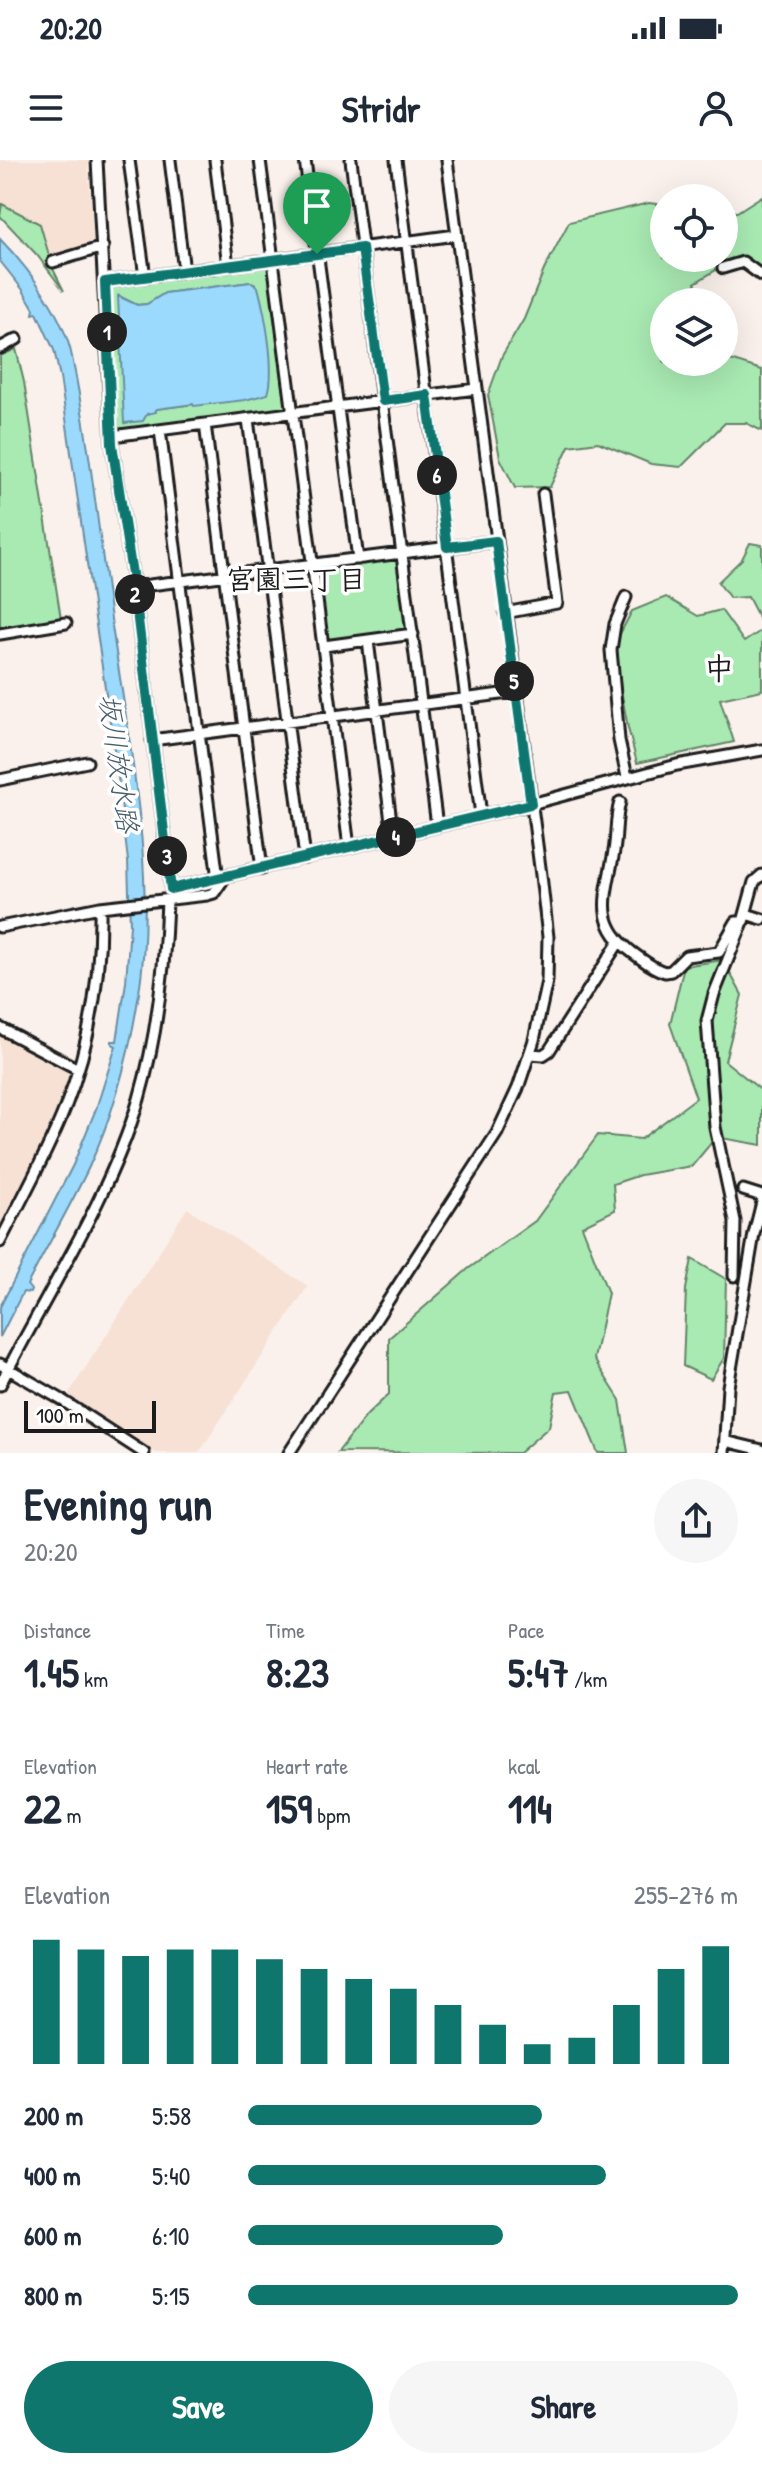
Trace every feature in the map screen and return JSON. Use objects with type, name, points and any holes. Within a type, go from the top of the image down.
[{"type":"street","points":[[97,160],[112,436],[171,889],[531,804],[627,777],[739,752],[762,750]]},
{"type":"street","points":[[129,160],[145,277]]},
{"type":"street","points":[[170,160],[184,271]]},
{"type":"street","points":[[215,160],[228,266]]},
{"type":"street","points":[[260,160],[349,847]]},
{"type":"street","points":[[305,160],[358,559]]},
{"type":"street","points":[[351,160],[437,826]]},
{"type":"street","points":[[396,160],[481,815]]},
{"type":"street","points":[[289,1453],[497,1133],[531,1054],[545,994],[548,963],[545,908],[447,160]]},
{"type":"street","points":[[105,282],[456,235]]},
{"type":"street","points":[[53,262],[103,247]]},
{"type":"street","points":[[738,264],[743,262],[762,276]]},
{"type":"street","points":[[0,348],[17,339]]},
{"type":"street","points":[[112,436],[476,389]]},
{"type":"street","points":[[248,419],[305,858]]},
{"type":"street","points":[[205,424],[262,869]]},
{"type":"street","points":[[0,927],[102,907],[214,893],[222,878],[199,734],[160,430]]},
{"type":"street","points":[[505,613],[557,603],[543,494]]},
{"type":"street","points":[[134,587],[496,541]]},
{"type":"street","points":[[626,597],[615,624],[611,650],[619,740],[627,777]]},
{"type":"street","points":[[0,634],[66,623]]},
{"type":"street","points":[[324,646],[413,634]]},
{"type":"street","points":[[368,641],[393,837]]},
{"type":"street","points":[[152,740],[516,692]]},
{"type":"street","points":[[0,780],[87,762]]},
{"type":"street","points":[[620,802],[606,902],[609,929],[619,942],[665,972],[671,971],[692,953],[719,952],[736,922],[745,918],[762,919]]},
{"type":"street","points":[[734,1276],[735,1221],[715,1127],[706,1033],[710,1007],[745,918],[754,882],[762,875]]},
{"type":"street","points":[[0,1385],[4,1366],[106,1180],[134,1113],[158,1020],[164,976],[164,900]]},
{"type":"street","points":[[0,1242],[50,1143],[78,1069],[92,1009],[102,907]]},
{"type":"street","points":[[531,1054],[543,1055],[549,1051],[619,942]]},
{"type":"street","points":[[0,1028],[78,1069]]},
{"type":"street","points":[[743,1190],[762,1196]]},
{"type":"street","points":[[724,1453],[728,1387],[762,1202]]},
{"type":"street","points":[[4,1366],[144,1453]]},
{"type":"street","points":[[725,1441],[762,1450]]},
{"type":"shaded area","points":[[0,160],[88,160],[93,242],[50,255],[40,224],[0,205]]},
{"type":"shaded area","points":[[0,1035],[71,1074],[36,1158],[0,1231]]},
{"type":"shaded area","points":[[187,1208],[308,1286],[199,1453],[156,1453],[68,1395]]},
{"type":"green space","points":[[762,196],[762,270],[738,270],[738,211]]},
{"type":"green space","points":[[649,203],[650,272],[713,272],[695,283],[697,288],[650,288],[650,376],[738,376],[738,362],[762,370],[762,431],[746,423],[725,423],[681,467],[651,464],[598,442],[569,446],[550,487],[515,488],[500,458],[488,395],[502,356],[524,319],[544,270],[569,222]]},
{"type":"green space","points":[[2,204],[40,224],[53,269],[64,291],[37,255],[0,216]]},
{"type":"green space","points":[[269,267],[285,410],[121,432],[117,428],[110,287]],"holes":[[[255,284],[194,404],[156,409],[125,423],[119,296],[137,305],[147,304],[165,293]]]},
{"type":"green space","points":[[16,349],[24,382],[61,619],[0,629],[0,356]]},
{"type":"green space","points":[[750,543],[762,545],[762,624],[748,597],[730,598],[718,582],[742,559]]},
{"type":"green space","points":[[395,557],[399,560],[408,628],[405,632],[327,639],[320,567]]},
{"type":"green space","points":[[666,597],[698,616],[721,610],[744,642],[762,630],[762,690],[720,699],[734,742],[637,763],[613,647],[632,611]]},
{"type":"green space","points":[[723,960],[742,995],[725,1061],[762,1091],[762,1145],[716,1137],[692,1166],[640,1175],[613,1184],[615,1210],[582,1226],[608,1293],[594,1359],[620,1400],[628,1453],[598,1453],[572,1390],[556,1392],[549,1427],[519,1453],[338,1452],[367,1415],[389,1394],[389,1338],[468,1269],[535,1221],[598,1135],[641,1139],[696,1098],[670,1024],[684,966]]},
{"type":"green space","points":[[692,1259],[726,1279],[724,1358],[711,1379],[683,1366],[686,1289]]},
{"type":"water","name":"坂川放水路","points":[[0,239],[44,294],[61,325],[72,357],[133,762],[145,903],[139,993],[126,1060],[113,1104],[89,1167],[27,1285],[30,1293],[23,1292],[0,1337],[0,1307],[73,1165],[96,1109],[116,1046],[112,1041],[117,1041],[130,925],[128,861],[118,777],[60,377],[54,350],[37,313],[33,314],[34,309],[23,290],[0,261]]},
{"type":"water","points":[[251,282],[258,287],[266,326],[271,370],[268,394],[245,400],[156,409],[156,412],[147,414],[143,421],[124,423],[118,296],[137,305],[147,304],[165,293]]},
{"type":"district","name":"宮園三丁目","points":[[296,579]]},
{"type":"district","name":"中","points":[[719,669]]},
{"type":"route","points":[[362,248],[383,401],[427,395],[447,547],[496,541],[531,804],[171,889],[134,587],[112,444],[105,282],[317,254],[362,248]]}]
